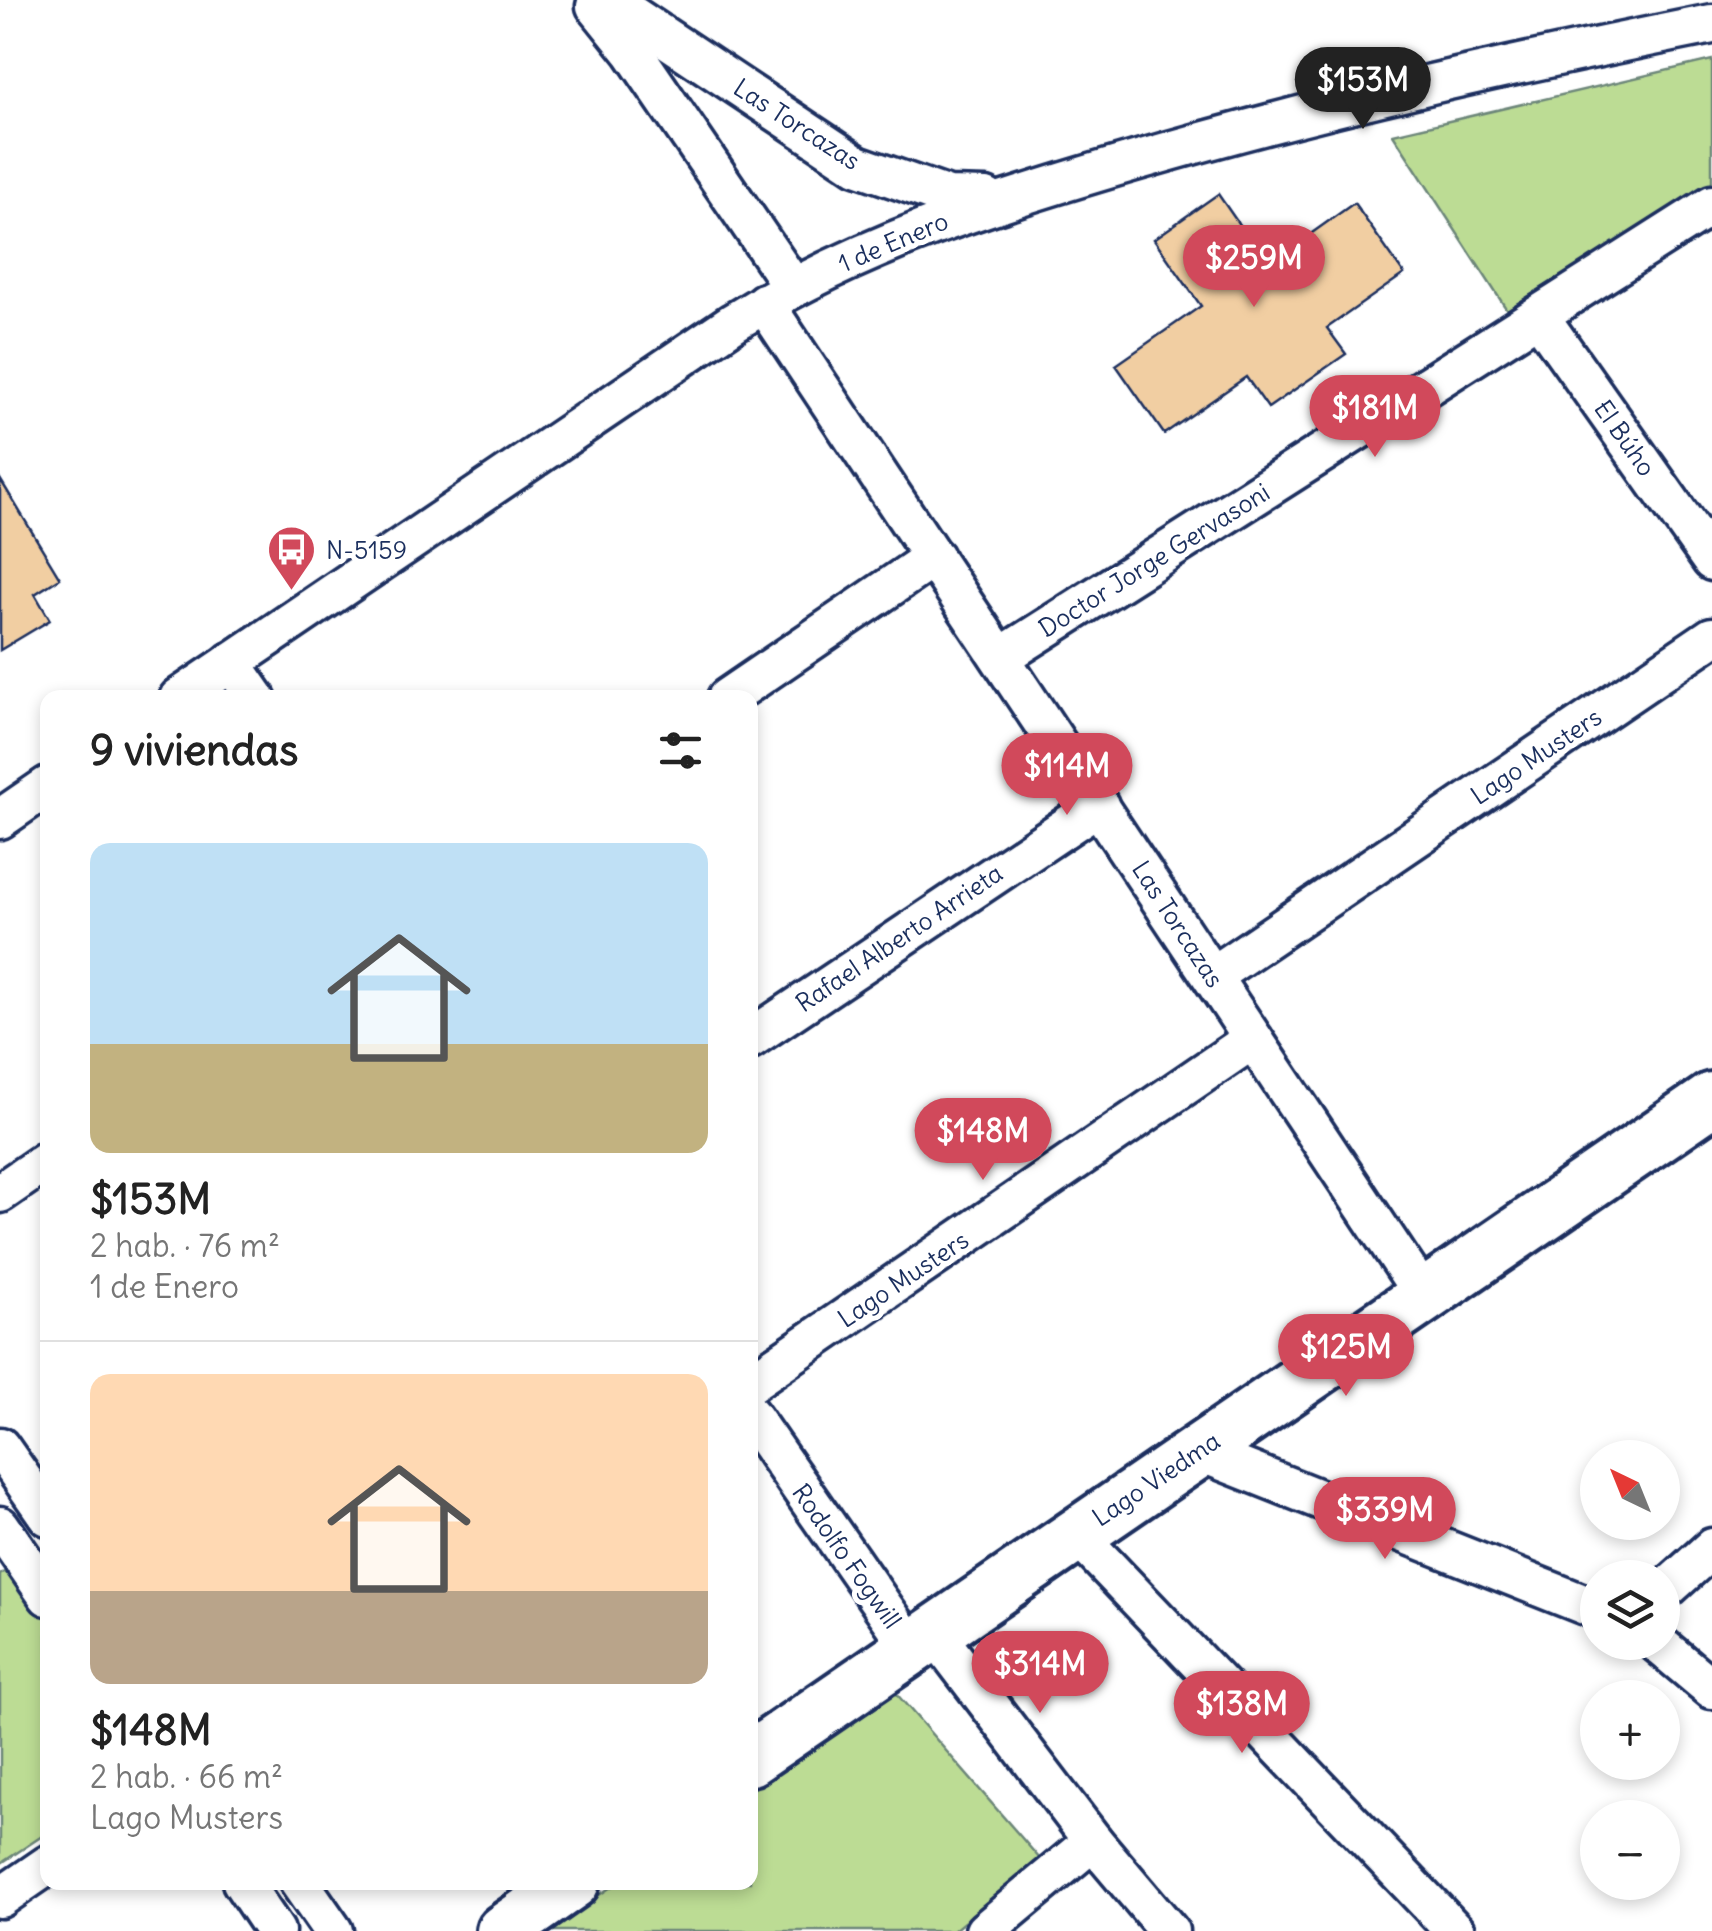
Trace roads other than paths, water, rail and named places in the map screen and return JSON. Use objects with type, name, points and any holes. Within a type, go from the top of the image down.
[{"type":"main road","name":"Lago Viedma","points":[[758,1753],[1712,1099]]},
{"type":"main road","points":[[503,1931],[562,1890]]},
{"type":"street","name":"Las Torcazas","points":[[591,0],[633,52],[934,557],[1424,1296]]},
{"type":"street","name":"Las Torcazas","points":[[609,0],[857,164],[948,197],[1004,199]]},
{"type":"street","name":"1 de Enero","points":[[191,690],[779,295],[891,240],[1004,199],[1363,97],[1712,24]]},
{"type":"street","name":"Doctor Jorge Gervasoni","points":[[1001,658],[1712,205]]},
{"type":"street","name":"El Búho","points":[[1539,316],[1712,562]]},
{"type":"street","points":[[739,690],[934,557]]},
{"type":"street","name":"Lago Musters","points":[[1212,976],[1712,637]]},
{"type":"street","points":[[231,662],[250,690]]},
{"type":"street","points":[[0,818],[40,791]]},
{"type":"street","name":"Rafael Alberto Arrieta","points":[[758,1034],[1099,805]]},
{"type":"street","name":"Lago Musters","points":[[758,1378],[1253,1039]]},
{"type":"street","points":[[0,1192],[40,1165]]},
{"type":"street","name":"Rodolfo Fogwill","points":[[758,1424],[922,1639],[1169,1931]]},
{"type":"street","points":[[0,1447],[40,1503]]},
{"type":"street","points":[[1198,1451],[1580,1603]]},
{"type":"street","points":[[40,1517],[3,1536],[40,1585]]},
{"type":"street","points":[[1076,1534],[1455,1931]]},
{"type":"street","points":[[1680,1577],[1712,1548]]},
{"type":"street","points":[[1677,1660],[1712,1689]]},
{"type":"street","points":[[985,1931],[1093,1841]]},
{"type":"street","points":[[0,1898],[40,1870]]},
{"type":"street","points":[[247,1890],[275,1931]]},
{"type":"street","points":[[304,1890],[332,1931]]},
{"type":"place","name":"N-5159","points":[[291,592]]}]
